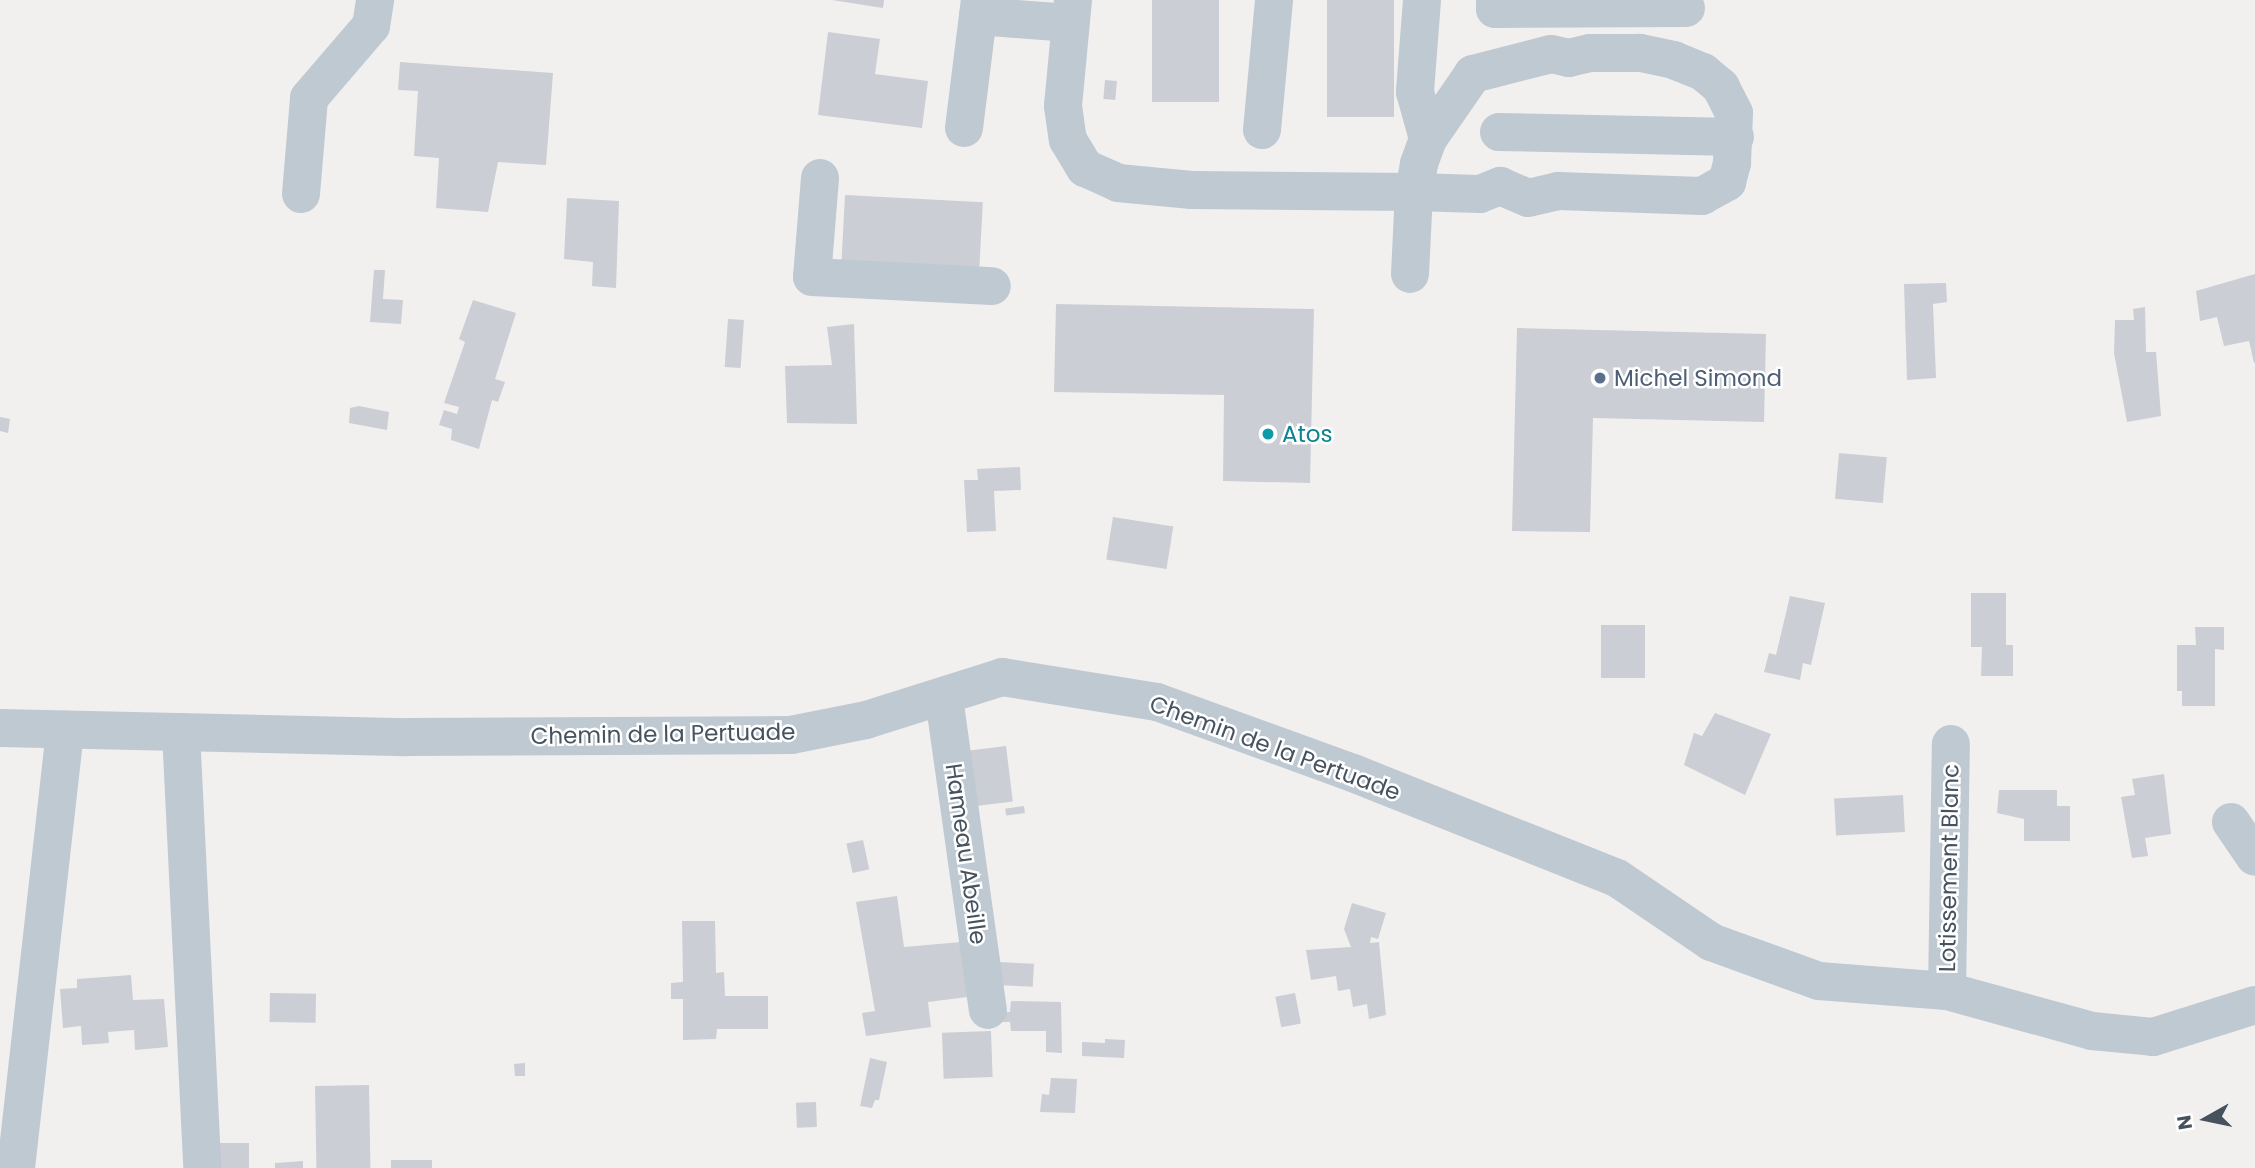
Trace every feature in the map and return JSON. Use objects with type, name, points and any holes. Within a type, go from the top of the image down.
[{"type":"street","points":[[302,194],[309,98],[371,26],[375,0]]},
{"type":"street","points":[[1262,131],[1274,0]]},
{"type":"street","points":[[1422,0],[1415,92],[1428,139]]},
{"type":"street","points":[[1495,0],[1495,9],[1686,8]]},
{"type":"street","points":[[964,128],[979,8],[1071,11],[1063,107],[1068,140],[1085,168],[1118,183],[1192,190],[1414,192],[1480,194],[1500,186],[1528,198],[1558,191],[1702,196],[1727,181],[1735,137],[1734,113],[1721,87],[1703,72],[1674,60],[1640,53],[1590,52],[1569,58],[1551,54],[1491,66],[1473,74],[1458,90],[1428,139],[1414,192],[1410,274]]},
{"type":"street","points":[[1537,58],[1538,9]]},
{"type":"street","points":[[1499,132],[1735,137]]},
{"type":"street","points":[[820,178],[812,277],[992,286]]},
{"type":"street","name":"Chemin de la Pertuade","points":[[0,729],[791,735],[944,698],[1002,677],[1157,702],[1353,773],[1617,878],[1711,942],[1819,981],[1947,991],[2092,1031],[2153,1037],[2255,1005]]},
{"type":"street","name":"Hameau Abeille","points":[[944,698],[988,1010]]},
{"type":"street","points":[[16,1168],[65,730]]},
{"type":"street","points":[[181,732],[202,1168]]},
{"type":"street","name":"Lotissement Blanc","points":[[1947,991],[1951,744]]},
{"type":"street","points":[[2231,822],[2255,857]]},
{"type":"building","points":[[832,0],[884,0],[883,8]]},
{"type":"building","points":[[1152,0],[1219,0],[1219,102],[1152,102]]},
{"type":"building","points":[[1327,0],[1394,0],[1394,117],[1327,117]]},
{"type":"building","points":[[828,32],[880,39],[875,74],[928,81],[922,128],[818,115]]},
{"type":"building","points":[[400,62],[553,73],[546,165],[498,162],[488,212],[436,208],[439,158],[414,156],[418,91],[398,90]]},
{"type":"building","points":[[1105,80],[1117,81],[1115,100],[1103,99]]},
{"type":"building","points":[[845,195],[983,202],[979,269],[841,262]]},
{"type":"building","points":[[567,198],[619,201],[616,288],[592,286],[593,262],[564,259]]},
{"type":"building","points":[[374,270],[385,270],[383,299],[403,300],[401,324],[370,322]]},
{"type":"building","points":[[2255,274],[2254,363],[2249,341],[2224,346],[2217,317],[2200,321],[2196,291]]},
{"type":"building","points":[[1946,283],[1947,302],[1933,304],[1936,378],[1907,380],[1904,284]]},
{"type":"building","points":[[473,300],[516,313],[495,379],[505,382],[498,402],[492,400],[479,449],[451,440],[452,429],[439,425],[444,410],[457,414],[459,407],[444,403],[465,342],[459,339]]},
{"type":"building","name":"Atos","points":[[1056,304],[1314,309],[1310,483],[1223,481],[1224,395],[1054,392]]},
{"type":"building","points":[[2145,307],[2146,352],[2156,352],[2161,416],[2127,422],[2114,353],[2115,320],[2134,320],[2133,309]]},
{"type":"building","points":[[728,319],[744,320],[741,368],[725,367]]},
{"type":"building","points":[[854,324],[857,424],[787,423],[785,366],[832,365],[827,327]]},
{"type":"building","points":[[1517,328],[1766,334],[1764,422],[1593,418],[1590,532],[1512,531]]},
{"type":"building","points":[[359,406],[389,412],[387,430],[349,423],[350,408]]},
{"type":"building","points":[[0,417],[10,419],[8,433],[0,431]]},
{"type":"building","points":[[1839,453],[1887,457],[1883,503],[1835,499]]},
{"type":"building","points":[[1020,467],[1021,490],[994,491],[996,531],[967,532],[964,480],[978,480],[977,469]]},
{"type":"building","points":[[1113,517],[1173,527],[1167,569],[1106,559]]},
{"type":"building","points":[[1971,593],[2006,593],[2006,645],[2013,645],[2013,676],[1981,676],[1982,647],[1971,647]]},
{"type":"building","points":[[1790,596],[1825,603],[1811,665],[1803,663],[1800,680],[1764,672],[1769,653],[1776,655]]},
{"type":"building","points":[[1601,625],[1645,625],[1645,678],[1601,678]]},
{"type":"building","points":[[2195,627],[2224,627],[2224,650],[2215,649],[2215,706],[2182,706],[2182,691],[2177,691],[2177,645],[2196,645]]},
{"type":"building","points":[[1715,713],[1771,734],[1745,795],[1684,765],[1694,733],[1702,736]]},
{"type":"building","points":[[1006,746],[1013,802],[976,806],[969,751]]},
{"type":"building","points":[[2164,774],[2171,834],[2145,838],[2148,856],[2132,858],[2121,797],[2135,795],[2132,779]]},
{"type":"building","points":[[1999,790],[2057,790],[2057,806],[2070,806],[2070,841],[2024,841],[2024,819],[1997,813]]},
{"type":"building","points":[[1903,795],[1905,832],[1836,836],[1834,799]]},
{"type":"building","points":[[1024,806],[1025,813],[1006,816],[1005,809]]},
{"type":"building","points":[[863,840],[869,869],[853,873],[846,844]]},
{"type":"building","points":[[897,896],[904,947],[973,941],[975,996],[928,1002],[931,1027],[866,1036],[862,1013],[875,1011],[856,902]]},
{"type":"building","points":[[1352,903],[1386,913],[1378,939],[1371,937],[1370,943],[1379,942],[1386,1015],[1369,1019],[1367,1004],[1353,1007],[1350,989],[1338,991],[1336,976],[1311,980],[1306,950],[1351,947],[1344,929]]},
{"type":"building","points":[[682,921],[715,921],[716,973],[724,972],[725,996],[768,996],[768,1029],[717,1029],[716,1039],[683,1040],[683,999],[671,999],[671,983],[683,982]]},
{"type":"building","points":[[999,962],[1034,964],[1033,987],[998,985]]},
{"type":"building","points":[[131,975],[133,1000],[164,999],[168,1047],[135,1050],[134,1030],[108,1032],[109,1043],[82,1045],[81,1026],[63,1028],[60,989],[77,988],[77,979]]},
{"type":"building","points":[[270,993],[316,994],[315,1023],[269,1022]]},
{"type":"building","points":[[1295,993],[1301,1023],[1281,1027],[1275,997]]},
{"type":"building","points":[[1011,1001],[1061,1002],[1062,1053],[1046,1052],[1046,1031],[1011,1031],[1010,1022],[1000,1022],[1001,1012],[1010,1012]]},
{"type":"building","points":[[991,1031],[993,1077],[944,1079],[942,1033]]},
{"type":"building","points":[[1105,1039],[1125,1040],[1124,1058],[1082,1056],[1082,1042],[1105,1043]]},
{"type":"building","points":[[870,1058],[887,1062],[879,1100],[875,1100],[872,1108],[860,1106]]},
{"type":"building","points":[[525,1063],[525,1076],[515,1076],[514,1064]]},
{"type":"building","points":[[1051,1078],[1077,1079],[1075,1113],[1040,1112],[1042,1094],[1049,1095]]},
{"type":"building","points":[[369,1085],[370,1168],[316,1168],[315,1086]]},
{"type":"building","points":[[816,1102],[817,1127],[797,1128],[796,1103]]},
{"type":"building","points":[[219,1143],[249,1143],[249,1168],[219,1168]]},
{"type":"building","points":[[391,1160],[432,1160],[432,1168],[391,1168]]},
{"type":"building","points":[[303,1161],[303,1168],[275,1168],[275,1163]]},
{"type":"place","name":"Michel Simond","points":[[1600,378]]},
{"type":"place","name":"Atos","points":[[1268,434]]}]
